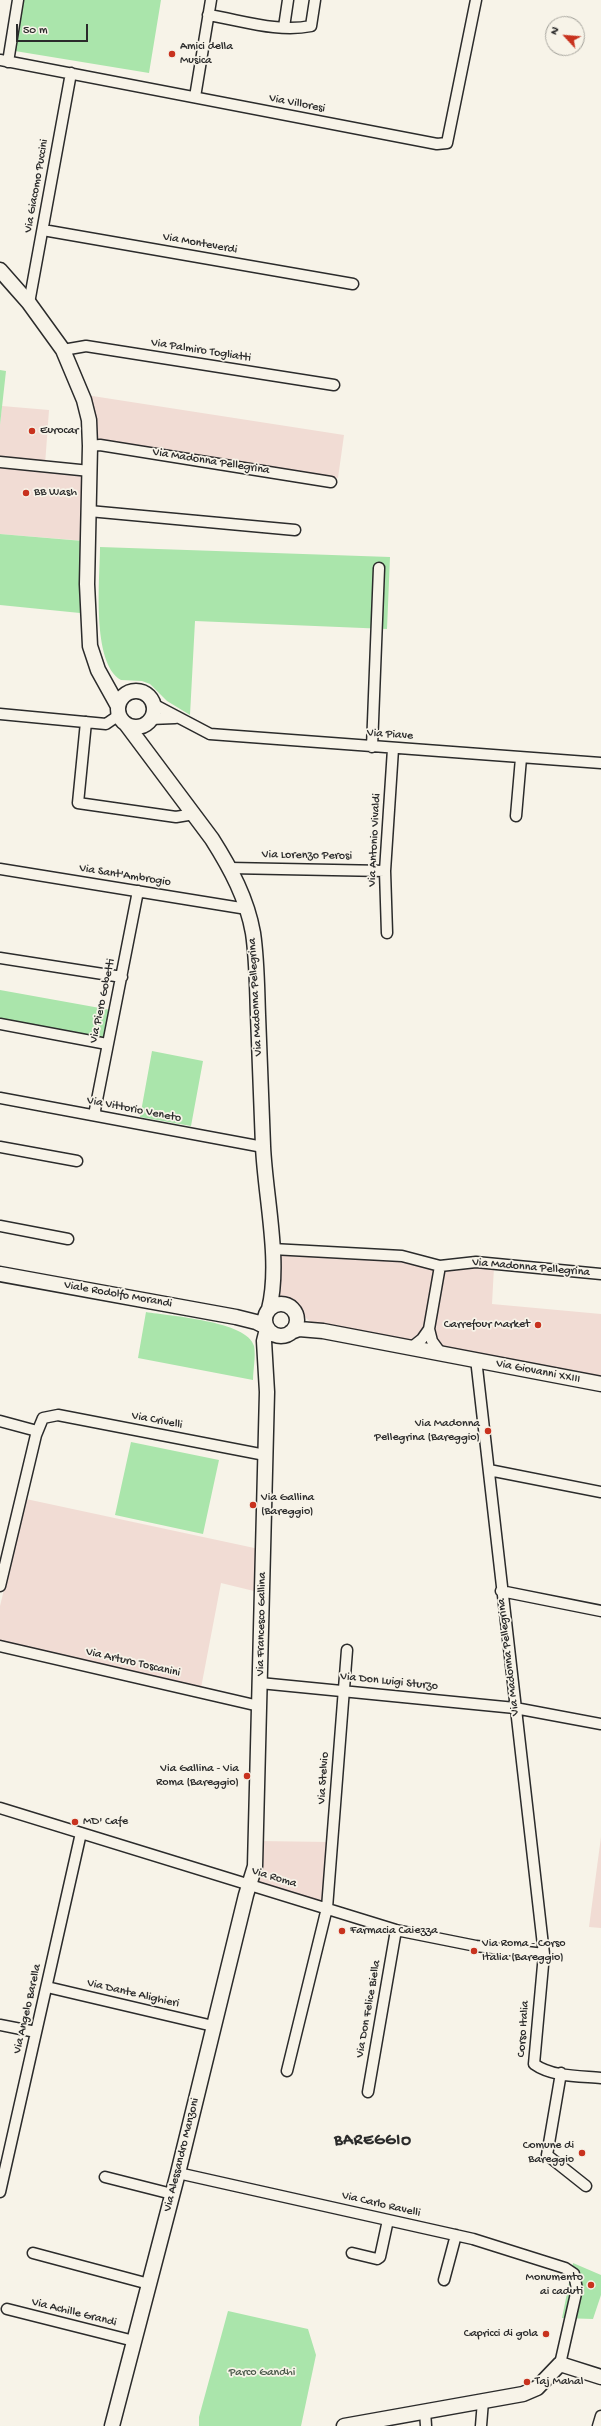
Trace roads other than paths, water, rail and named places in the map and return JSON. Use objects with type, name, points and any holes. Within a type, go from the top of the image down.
[{"type":"street","points":[[4,61],[18,0]]},
{"type":"street","points":[[195,97],[211,0]]},
{"type":"street","points":[[284,27],[288,0]]},
{"type":"street","points":[[208,15],[284,27],[296,28],[311,26],[315,0]]},
{"type":"street","name":"Via Villoresi","points":[[4,61],[437,144],[447,143],[476,0]]},
{"type":"street","name":"Via Giacomo Puccini","points":[[29,303],[71,73]]},
{"type":"street","name":"Via Monteverdi","points":[[43,230],[353,284]]},
{"type":"street","name":"Via Madonna Pellegrina","points":[[0,270],[29,303],[63,350],[84,400],[89,420],[90,471],[87,584],[90,646],[93,659],[121,715],[194,814],[229,868],[242,892],[247,909],[253,933],[257,966],[263,1148],[272,1249],[272,1280],[267,1311]]},
{"type":"street","name":"Via Palmiro Togliatti","points":[[63,350],[86,346],[334,385]]},
{"type":"street","name":"Via Madonna Pellegrina","points":[[90,446],[100,445],[331,482]]},
{"type":"street","points":[[0,462],[90,471]]},
{"type":"street","points":[[89,511],[295,530]]},
{"type":"street","points":[[372,747],[379,568]]},
{"type":"street","points":[[105,682],[127,693],[141,692],[150,698],[153,704],[153,713],[148,721],[145,739],[147,751]]},
{"type":"street","points":[[121,715],[121,698],[127,693]]},
{"type":"street","name":"Via Piave","points":[[153,704],[210,734],[601,763]]},
{"type":"street","points":[[0,714],[106,724],[121,715]]},
{"type":"street","points":[[121,715],[138,726],[148,721]]},
{"type":"street","name":"Via Piave","points":[[148,721],[162,717],[181,719]]},
{"type":"street","points":[[86,722],[78,802],[176,817],[194,814]]},
{"type":"street","name":"Via Antonio Vivaldi","points":[[388,933],[384,870],[393,748]]},
{"type":"street","points":[[516,816],[521,758]]},
{"type":"street","name":"Via Lorenzo Perosi","points":[[229,868],[384,870]]},
{"type":"street","name":"Via Sant'Ambrogio","points":[[0,869],[247,909]]},
{"type":"street","name":"Via Piero Gobetti","points":[[96,1116],[95,1110],[107,1044],[122,977],[138,891]]},
{"type":"street","points":[[0,958],[122,977]]},
{"type":"street","points":[[0,1024],[107,1044]]},
{"type":"street","name":"Via Vittorio Veneto","points":[[0,1098],[263,1148]]},
{"type":"street","points":[[0,1147],[77,1160]]},
{"type":"street","points":[[0,1226],[68,1239]]},
{"type":"street","name":"Via Madonna Pellegrina","points":[[272,1249],[402,1256],[440,1266],[476,1262],[601,1274]]},
{"type":"street","points":[[440,1266],[429,1329],[432,1341],[440,1352]]},
{"type":"street","name":"Viale Rodolfo Morandi","points":[[0,1274],[236,1317],[266,1328]]},
{"type":"street","name":"Via Madonna Pellegrina","points":[[272,1280],[276,1296],[291,1309]]},
{"type":"street","points":[[323,1331],[291,1309],[279,1304],[267,1311],[266,1328],[277,1336],[289,1334],[299,1330],[323,1331],[476,1359]]},
{"type":"street","points":[[289,1334],[297,1324],[291,1309]]},
{"type":"street","name":"Viale Rodolfo Morandi","points":[[236,1317],[267,1311]]},
{"type":"street","name":"Via Francesco Gallina","points":[[249,1884],[255,1866],[265,1455],[264,1341],[266,1328]]},
{"type":"street","points":[[412,1347],[429,1329]]},
{"type":"street","name":"Via Francesco Gallina","points":[[265,1363],[275,1344],[289,1334]]},
{"type":"street","name":"Via Madonna Pellegrina","points":[[476,1359],[501,1591],[544,1954]]},
{"type":"street","name":"Via Giovanni XXIII","points":[[476,1359],[601,1384]]},
{"type":"street","name":"Via Crivelli","points":[[37,1431],[43,1418],[58,1415],[265,1455]]},
{"type":"street","points":[[0,1421],[37,1431],[0,1586]]},
{"type":"street","points":[[489,1470],[601,1492]]},
{"type":"street","points":[[0,1539],[10,1542]]},
{"type":"street","points":[[501,1591],[601,1611]]},
{"type":"street","name":"Via Arturo Toscanini","points":[[0,1646],[259,1706]]},
{"type":"street","name":"Via Stelvio","points":[[287,2072],[327,1908],[348,1650]]},
{"type":"street","name":"Via Don Luigi Sturzo","points":[[260,1683],[515,1708],[601,1724]]},
{"type":"street","name":"Via Roma","points":[[0,1808],[396,1930],[476,1946],[544,1954]]},
{"type":"street","name":"Via Angelo Barella","points":[[0,2192],[81,1833]]},
{"type":"street","name":"Via Alessandro Manzoni","points":[[112,2426],[178,2173],[249,1884]]},
{"type":"street","name":"Via Don Felice Biella","points":[[368,2092],[396,1930]]},
{"type":"street","name":"Corso Italia","points":[[544,1954],[534,2064],[540,2068],[561,2073]]},
{"type":"street","name":"Via Dante Alighieri","points":[[47,1987],[213,2026]]},
{"type":"street","points":[[0,2025],[36,2032]]},
{"type":"street","points":[[586,2186],[547,2155],[561,2073],[601,2078]]},
{"type":"street","name":"Via Carlo Ravelli","points":[[178,2173],[456,2235],[565,2268],[574,2274],[578,2289],[560,2364]]},
{"type":"street","points":[[105,2177],[172,2194]]},
{"type":"street","points":[[352,2253],[377,2259],[380,2257],[388,2220]]},
{"type":"street","points":[[444,2280],[456,2235]]},
{"type":"street","points":[[33,2253],[149,2284]]},
{"type":"street","name":"Via Achille Grandi","points":[[7,2309],[134,2341]]},
{"type":"street","points":[[344,2426],[524,2394],[537,2388],[560,2364],[601,2377]]},
{"type":"street","points":[[481,2426],[484,2401]]},
{"type":"street","points":[[425,2411],[426,2426]]},
{"type":"street","points":[[598,2426],[601,2416]]},
{"type":"place","name":"Amici della Musica","points":[[172,54]]},
{"type":"place","name":"Eurocar","points":[[32,431]]},
{"type":"place","name":"BB Wash","points":[[26,493]]},
{"type":"place","name":"Carrefour Market","points":[[538,1325]]},
{"type":"place","name":"Via Madonna Pellegrina (Bareggio)","points":[[488,1431]]},
{"type":"place","name":"Via Gallina (Bareggio)","points":[[253,1505]]},
{"type":"place","name":"Via Gallina - Via Roma (Bareggio)","points":[[247,1776]]},
{"type":"place","name":"MD' Cafe","points":[[75,1822]]},
{"type":"place","name":"Farmacia Caiezza","points":[[342,1931]]},
{"type":"place","name":"Via Roma - Corso Italia (Bareggio)","points":[[474,1951]]},
{"type":"place","name":"Comune di Bareggio","points":[[582,2153]]},
{"type":"place","name":"Monumento ai caduti","points":[[591,2285]]},
{"type":"place","name":"Capricci di gola","points":[[546,2334]]},
{"type":"place","name":"Taj Mahal","points":[[527,2382]]},
{"type":"district","name":"BAREGGIO","points":[[373,2142]]},
{"type":"park label","name":"Parco Gandhi","points":[[262,2373]]}]
